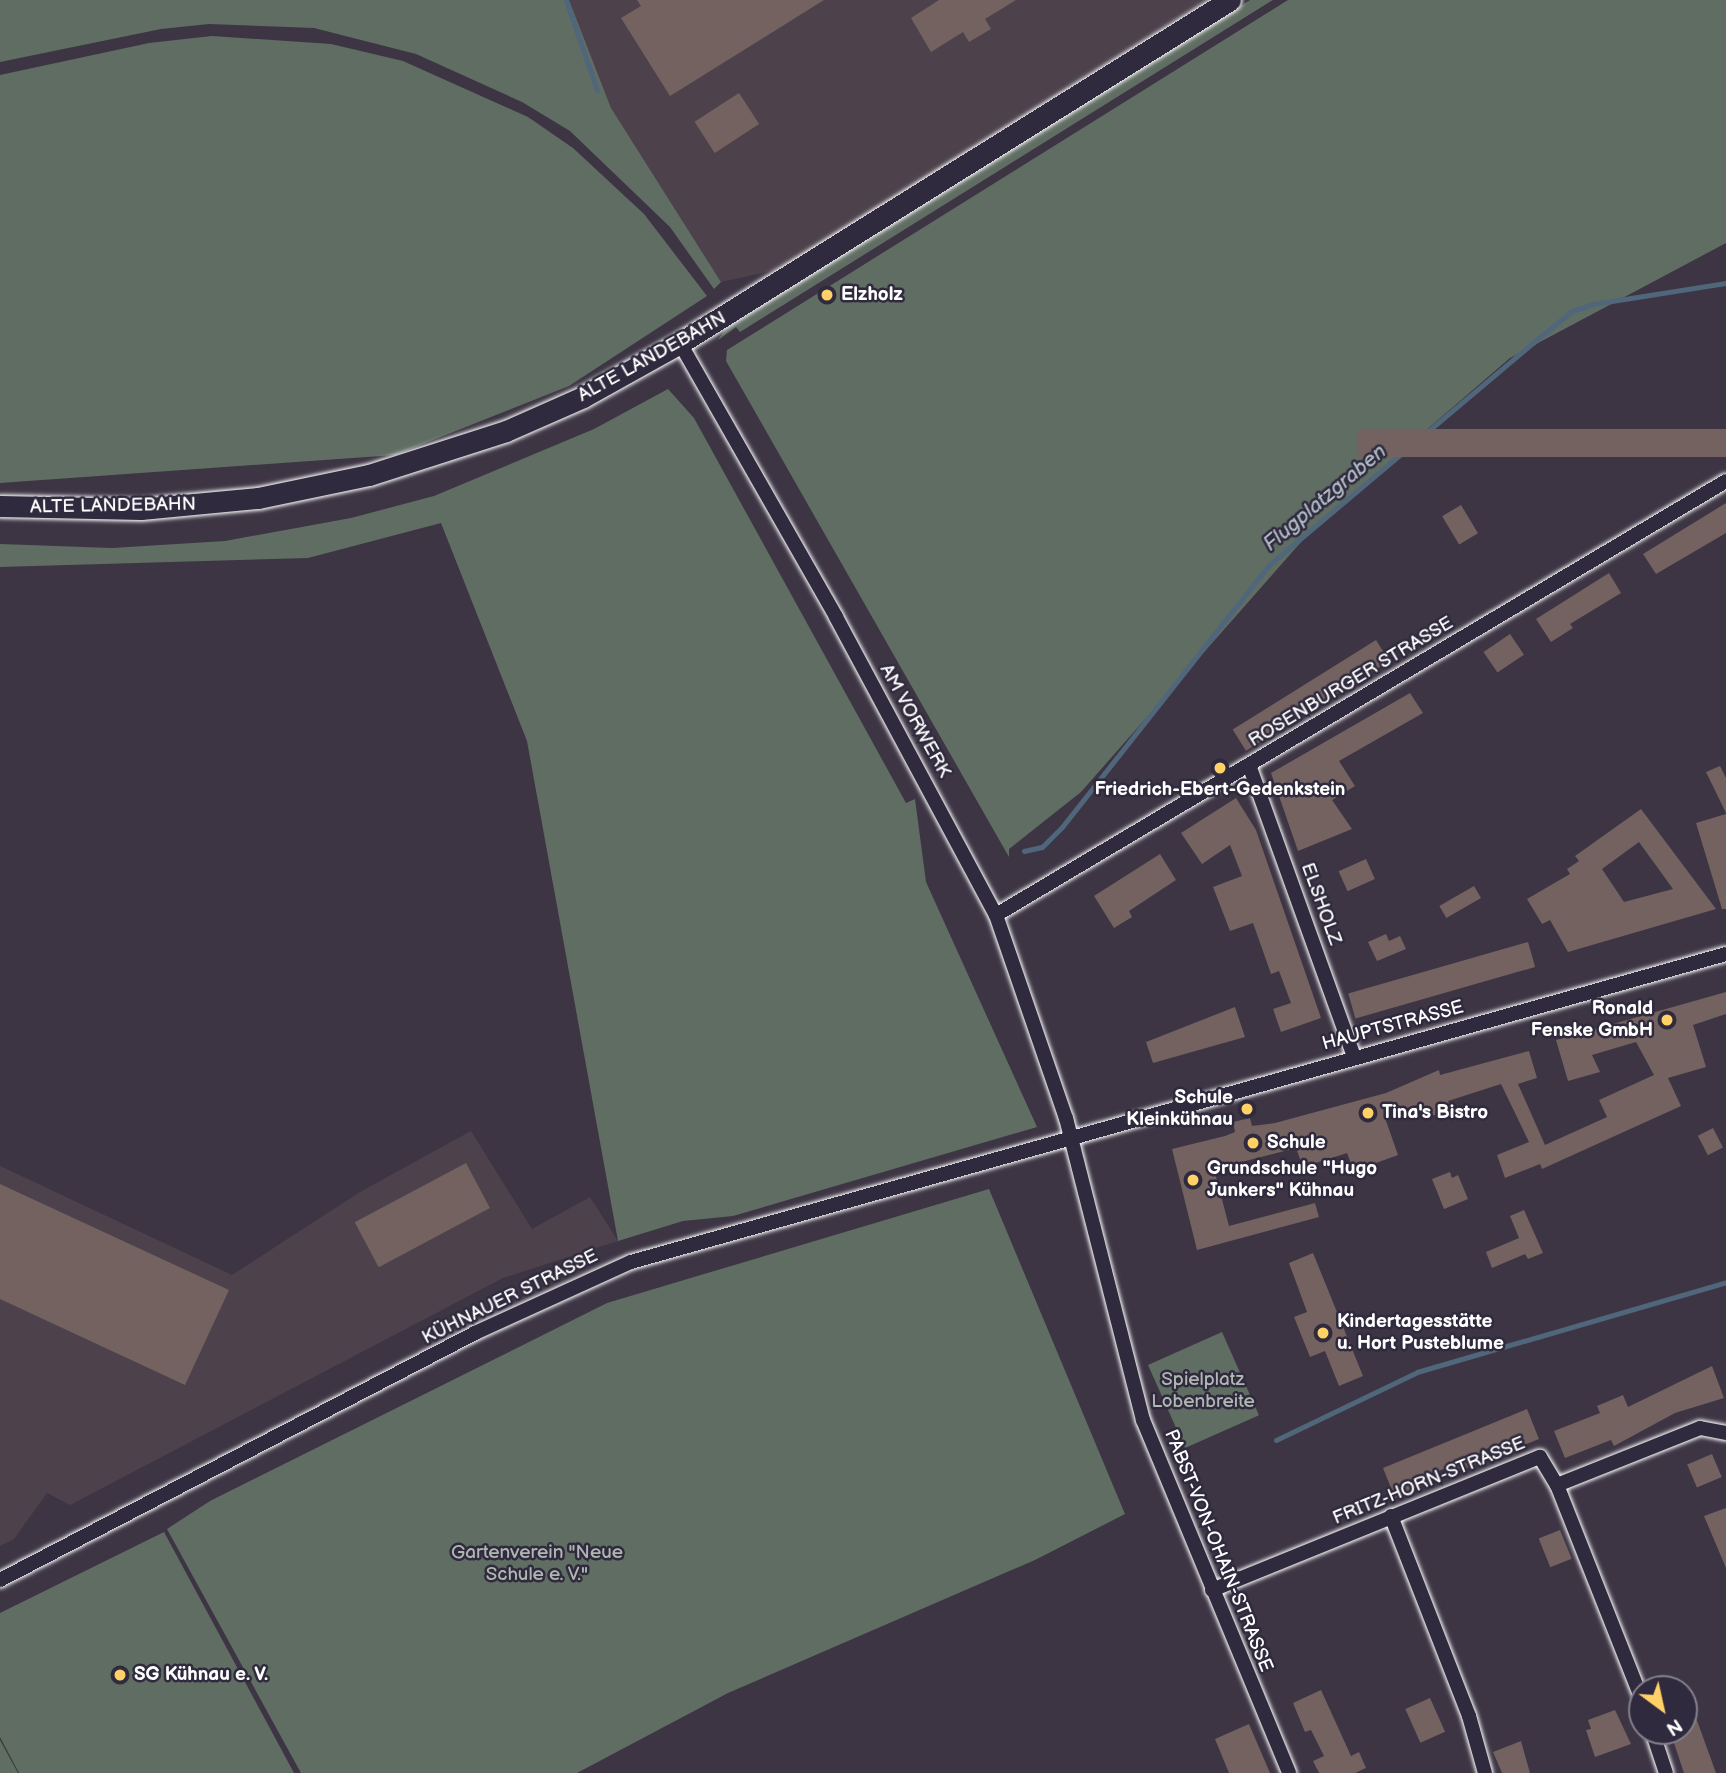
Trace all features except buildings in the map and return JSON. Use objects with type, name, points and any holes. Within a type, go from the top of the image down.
[{"type":"main road","name":"ALTE LANDEBAHN","points":[[0,506],[84,510],[184,507],[357,478],[438,455],[527,422],[680,343],[1230,0]]},
{"type":"street","name":"AM VORWERK","points":[[680,343],[836,617],[996,915],[1026,993],[1071,1136]]},
{"type":"street","name":"ROSENBURGER STRASSE","points":[[996,915],[1726,481]]},
{"type":"street","name":"ELSHOLZ","points":[[1249,765],[1354,1057]]},
{"type":"street","name":"HAUPTSTRASSE","points":[[1071,1136],[1726,954]]},
{"type":"street","name":"KÜHNAUER STRASSE","points":[[0,1580],[595,1275],[669,1249],[1071,1136]]},
{"type":"street","name":"PABST-VON-OHAIN-STRASSE","points":[[1071,1136],[1129,1374],[1212,1590],[1289,1773]]},
{"type":"street","points":[[1632,1675],[1557,1485],[1700,1428],[1725,1437]]},
{"type":"street","name":"FRITZ-HORN-STRASSE","points":[[1212,1590],[1540,1457],[1557,1485]]},
{"type":"street","points":[[1391,1516],[1469,1716],[1485,1773]]},
{"type":"street","points":[[1657,1745],[1666,1773]]},
{"type":"shaded area","points":[[569,0],[1207,0],[781,269],[721,282],[611,108]]},
{"type":"shaded area","points":[[471,1131],[532,1229],[590,1197],[618,1241],[503,1278],[70,1505],[47,1493],[14,1539],[0,1546],[0,1166],[232,1275],[360,1192]]},
{"type":"green space","points":[[0,0],[569,0],[611,108],[721,282],[714,289],[670,227],[570,131],[522,102],[416,54],[314,28],[209,24],[161,29],[0,62]]},
{"type":"green space","points":[[1250,0],[1273,0],[740,332],[736,327],[718,340],[726,328]]},
{"type":"green space","points":[[1288,0],[1726,0],[1726,243],[1510,358],[1316,525],[1081,792],[1009,849],[1009,857],[726,361],[727,350]]},
{"type":"green space","points":[[212,36],[331,44],[403,61],[528,117],[573,148],[644,214],[707,296],[569,386],[395,455],[0,483],[0,75],[149,43]]},
{"type":"green space","points":[[668,389],[694,418],[906,803],[915,799],[926,882],[1037,1127],[733,1216],[683,1221],[618,1241],[527,741],[441,523],[308,558],[0,567],[0,544],[112,548],[225,541],[351,518],[434,496],[594,429]]},
{"type":"green space","name":"Gartenverein \"Neue Schule e. V.\"","points":[[989,1189],[1125,1514],[1035,1560],[728,1693],[577,1773],[301,1773],[167,1529],[210,1501],[607,1303]]},
{"type":"green space","name":"Spielplatz Lobenbreite","points":[[1222,1332],[1259,1415],[1185,1448],[1148,1365]]},
{"type":"green space","name":"SG Kühnau e. V.","points":[[164,1532],[294,1773],[19,1773],[0,1737],[0,1613]]},
{"type":"green space","points":[[0,1740],[18,1773],[0,1773]]},
{"type":"waterway","points":[[566,0],[597,90]]},
{"type":"waterway","name":"Flugplatzgraben","points":[[1024,851],[1042,847],[1062,827],[1269,565],[1572,311],[1593,304],[1726,283]]},
{"type":"waterway","points":[[1276,1440],[1417,1372],[1726,1282]]},
{"type":"place","name":"Elzholz","points":[[827,295]]},
{"type":"place","name":"Friedrich-Ebert-Gedenkstein","points":[[1220,768]]},
{"type":"place","name":"Ronald Fenske GmbH","points":[[1667,1020]]},
{"type":"place","name":"Schule Kleinkühnau","points":[[1247,1109]]},
{"type":"place","name":"Tina's Bistro","points":[[1368,1113]]},
{"type":"place","name":"Schule","points":[[1253,1143]]},
{"type":"place","name":"Grundschule \"Hugo Junkers\" Kühnau","points":[[1193,1180]]},
{"type":"place","name":"Kindertagesstätte u. Hort Pusteblume","points":[[1323,1333]]},
{"type":"place","name":"SG Kühnau e. V.","points":[[120,1675]]}]
